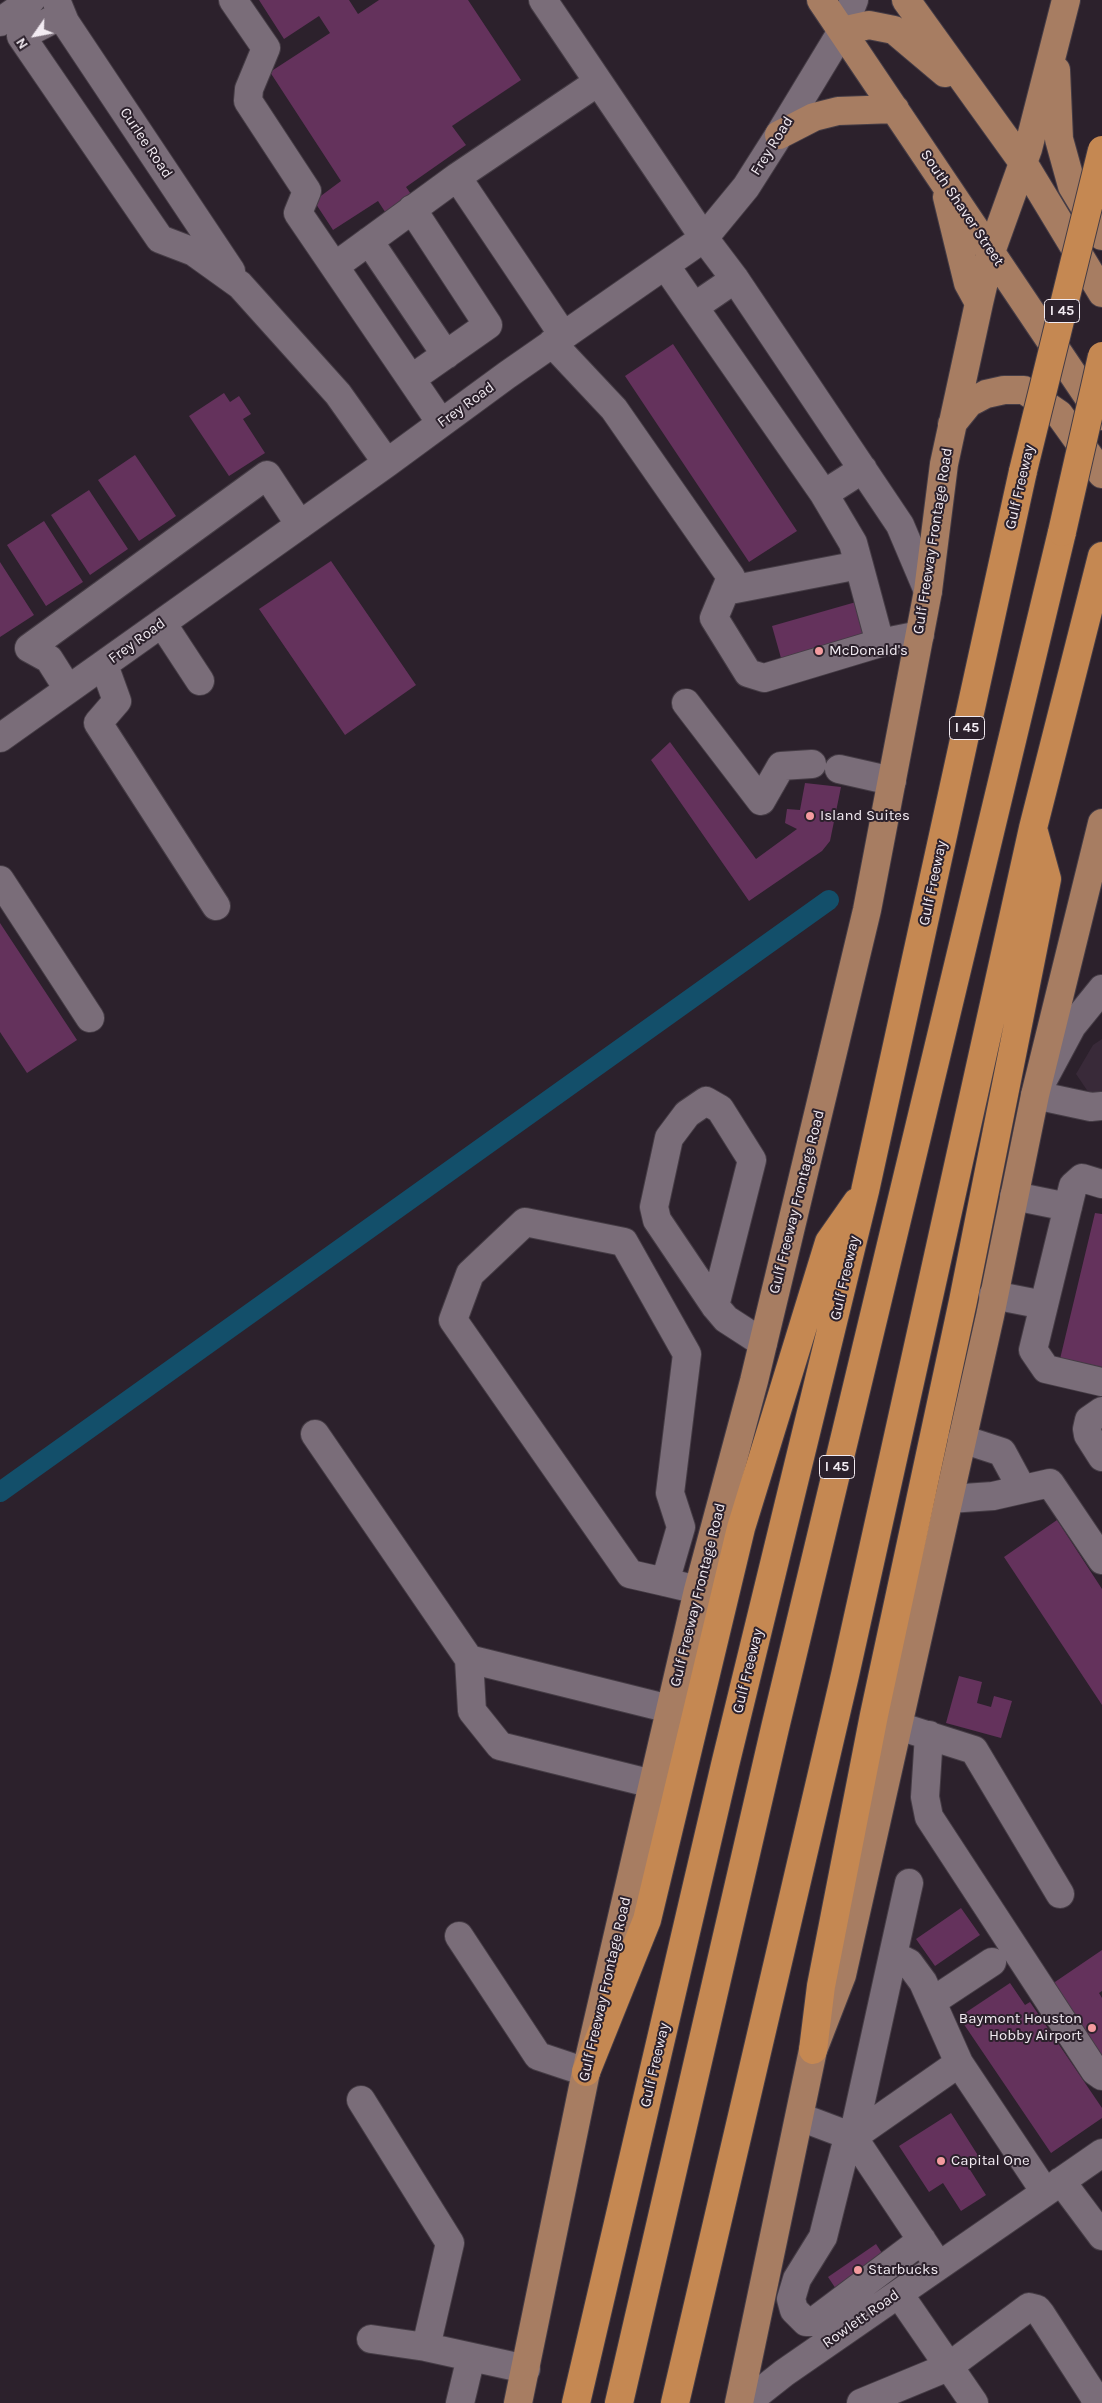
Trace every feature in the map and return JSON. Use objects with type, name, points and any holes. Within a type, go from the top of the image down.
[{"type":"highway","name":"Gulf Freeway","points":[[576,2403],[725,1765],[865,1191],[1023,471],[1102,150]]},
{"type":"highway","name":"I 45","points":[[619,2403],[775,1728],[1062,532],[1102,356]]},
{"type":"highway","points":[[674,2403],[845,1675],[1032,828],[1099,567]]},
{"type":"highway","points":[[813,2050],[821,1986],[874,1715],[963,1301],[1047,879],[1032,828]]},
{"type":"highway","points":[[586,2072],[647,1920],[742,1528],[829,1242],[865,1191]]},
{"type":"main road","name":"South Shaver Street","points":[[821,0],[1102,418]]},
{"type":"main road","points":[[906,0],[1024,164],[1102,293]]},
{"type":"main road","name":"Gulf Freeway Frontage Road","points":[[518,2403],[586,2072],[670,1709],[698,1590],[763,1342],[867,910],[928,591],[944,464],[979,303],[991,252],[1024,164],[1066,0]]},
{"type":"main road","points":[[842,31],[869,25],[894,30],[987,111]]},
{"type":"main road","points":[[1055,41],[1059,139],[1072,186],[1102,236]]},
{"type":"main road","points":[[779,135],[814,117],[838,111],[895,109]]},
{"type":"main road","points":[[943,181],[968,283],[979,303]]},
{"type":"main road","points":[[952,424],[969,403],[986,394],[1004,390],[1024,390],[1058,414],[1102,474]]},
{"type":"main road","points":[[739,2403],[813,2050],[842,1975],[949,1499],[1035,1095],[1102,823]]},
{"type":"street","points":[[0,22],[31,0]]},
{"type":"street","points":[[233,0],[266,48],[248,89],[248,101],[307,191],[298,213],[441,423]]},
{"type":"street","points":[[543,0],[863,468],[905,533],[928,591]]},
{"type":"street","name":"Frey Road","points":[[0,738],[558,339],[704,238],[746,188],[842,31],[854,0]]},
{"type":"street","points":[[59,7],[21,36],[160,239],[194,252],[240,285],[338,394],[387,463]]},
{"type":"street","name":"Curlee Road","points":[[59,7],[240,285]]},
{"type":"street","points":[[334,266],[457,177],[598,82]]},
{"type":"street","points":[[457,177],[558,339],[620,417],[731,577],[714,618],[748,673],[764,678],[880,644],[920,635]]},
{"type":"street","points":[[411,379],[488,325],[412,210]]},
{"type":"street","points":[[369,241],[446,355]]},
{"type":"street","points":[[665,265],[824,494],[854,543],[858,565],[880,644]]},
{"type":"street","points":[[694,307],[735,279]]},
{"type":"street","points":[[824,494],[863,468]]},
{"type":"street","points":[[68,689],[49,659],[29,648],[267,476],[300,525]]},
{"type":"street","points":[[725,591],[858,565]]},
{"type":"street","points":[[162,623],[200,681]]},
{"type":"street","points":[[104,665],[116,701],[98,723],[216,906]]},
{"type":"street","points":[[686,703],[761,801],[781,766],[812,764]]},
{"type":"street","points":[[840,769],[892,781]]},
{"type":"street","points":[[0,880],[90,1018]]},
{"type":"street","points":[[1102,989],[1072,1026],[1035,1095],[1091,1107],[1102,1106]]},
{"type":"street","points":[[715,1306],[752,1160],[720,1109],[706,1101],[687,1114],[669,1138],[654,1207],[657,1220],[715,1306],[726,1319],[763,1342]]},
{"type":"street","points":[[1102,1184],[1082,1178],[1073,1186],[1033,1350],[1046,1369],[1102,1382]]},
{"type":"street","points":[[1014,1196],[1068,1207]]},
{"type":"street","points":[[665,1582],[681,1527],[670,1493],[687,1354],[624,1242],[525,1222],[470,1274],[453,1320],[630,1574],[698,1590]]},
{"type":"street","points":[[993,1295],[1044,1305]]},
{"type":"street","points":[[1102,1411],[1089,1420],[1087,1429],[1088,1435],[1102,1457]]},
{"type":"street","points":[[315,1434],[469,1659],[472,1711],[500,1746],[653,1784]]},
{"type":"street","points":[[962,1439],[1002,1452],[1022,1489]]},
{"type":"street","points":[[949,1499],[993,1496],[1050,1483],[1102,1560]]},
{"type":"street","points":[[469,1659],[670,1709]]},
{"type":"street","points":[[898,1726],[974,1750],[1060,1894]]},
{"type":"street","points":[[928,1735],[925,1797],[929,1817],[1095,2071],[1102,2076]]},
{"type":"street","points":[[909,1884],[853,2137],[845,2149],[822,2237],[797,2280],[791,2299],[794,2310],[806,2322],[818,2318],[922,2240]]},
{"type":"street","points":[[459,1936],[538,2056],[586,2072]]},
{"type":"street","points":[[893,1955],[909,1963],[914,1969],[933,2001],[959,2063],[1053,2186],[1102,2236]]},
{"type":"street","points":[[933,2001],[992,1962]]},
{"type":"street","points":[[853,2137],[959,2063]]},
{"type":"street","points":[[361,2100],[450,2243],[426,2347]]},
{"type":"street","points":[[800,2117],[853,2137],[939,2266]]},
{"type":"street","name":"Rowlett Road","points":[[746,2403],[784,2373],[1102,2153]]},
{"type":"street","points":[[899,2294],[974,2403]]},
{"type":"street","points":[[861,2403],[948,2367],[1029,2307],[1037,2309],[1094,2396],[1096,2403]]},
{"type":"street","points":[[370,2339],[426,2347],[526,2368]]},
{"type":"street","points":[[750,2354],[762,2366],[784,2373]]},
{"type":"street","points":[[460,2403],[470,2357]]},
{"type":"shaded area","points":[[1102,1039],[1102,1112],[1076,1074],[1093,1045]]},
{"type":"building","points":[[259,0],[349,0],[358,14],[379,0],[468,0],[521,80],[452,126],[466,145],[406,187],[415,200],[389,218],[378,201],[333,230],[314,201],[341,181],[270,72],[330,33],[319,16],[284,39]]},
{"type":"building","points":[[673,344],[797,531],[749,562],[625,376]]},
{"type":"building","points":[[224,393],[230,402],[239,396],[251,414],[243,419],[265,453],[229,476],[189,416]]},
{"type":"building","points":[[135,455],[176,516],[139,541],[98,480]]},
{"type":"building","points":[[89,490],[128,549],[90,575],[51,515]]},
{"type":"building","points":[[44,521],[83,582],[46,606],[7,545]]},
{"type":"building","points":[[331,561],[416,685],[345,735],[259,609]]},
{"type":"building","points":[[0,562],[34,615],[0,637]]},
{"type":"building","points":[[856,602],[865,634],[781,658],[772,626]]},
{"type":"building","name":"Island Suites","points":[[670,742],[756,859],[797,829],[785,823],[787,809],[800,810],[805,783],[841,787],[830,841],[822,851],[749,901],[651,760]]},
{"type":"building","points":[[0,923],[77,1040],[27,1073],[0,1032]]},
{"type":"building","points":[[1095,1213],[1102,1214],[1102,1369],[1060,1359]]},
{"type":"building","points":[[1057,1520],[1102,1589],[1102,1705],[1004,1557]]},
{"type":"building","points":[[959,1676],[982,1682],[977,1703],[991,1707],[994,1696],[1012,1701],[1001,1738],[946,1723]]},
{"type":"building","points":[[961,1908],[980,1935],[935,1966],[916,1939]]},
{"type":"building","name":"Baymont Houston Hobby Airport","points":[[1102,1950],[1102,1991],[1099,1993],[1102,1998],[1102,2058],[1052,1984]]},
{"type":"building","points":[[1010,1983],[1025,2005],[1030,2002],[1102,2108],[1102,2118],[1051,2153],[959,2017]]},
{"type":"building","name":"Capital One","points":[[951,2113],[979,2157],[967,2165],[986,2195],[961,2211],[943,2183],[929,2192],[899,2146]]},
{"type":"building","name":"Starbucks","points":[[876,2244],[888,2262],[840,2295],[828,2277]]},
{"type":"waterway","points":[[0,1492],[829,900]]},
{"type":"place","name":"McDonald's","points":[[819,651]]},
{"type":"place","name":"Island Suites","points":[[810,816]]},
{"type":"place","name":"Baymont Houston Hobby Airport","points":[[1092,2028]]},
{"type":"place","name":"Capital One","points":[[941,2161]]},
{"type":"place","name":"Starbucks","points":[[858,2270]]}]
